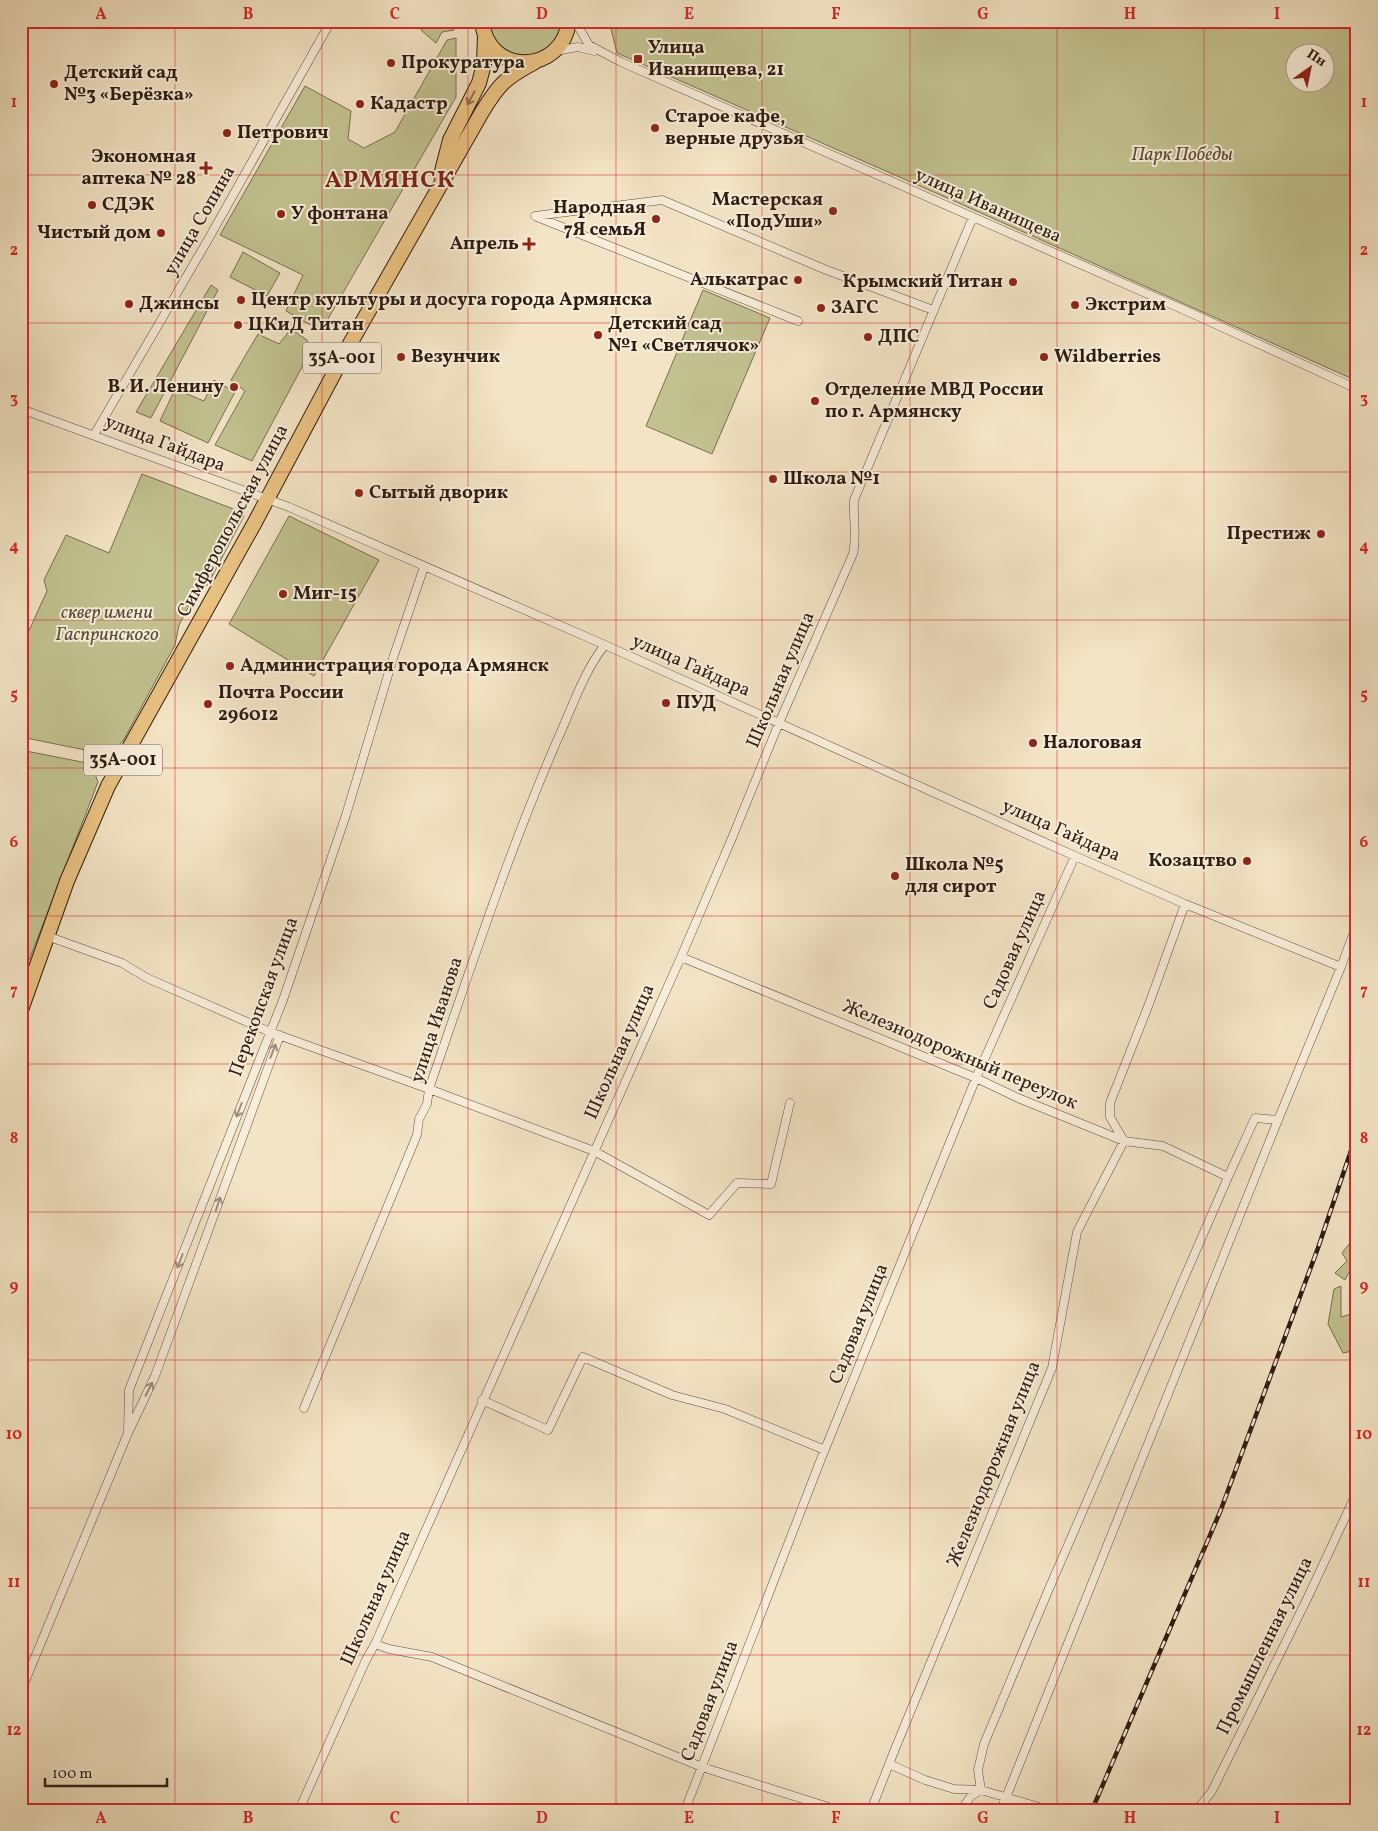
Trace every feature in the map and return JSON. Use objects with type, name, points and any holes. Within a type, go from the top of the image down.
[{"type":"highway","points":[[556,51],[563,42],[568,30],[569,21]]},
{"type":"highway","name":"35А-001","points":[[483,28],[495,51],[503,57],[518,62],[542,60],[556,51]]},
{"type":"highway","name":"Симферопольская улица","points":[[435,194],[450,140],[479,83],[484,64],[483,28]]},
{"type":"highway","name":"Симферопольская улица","points":[[21,1010],[72,869],[108,786],[267,498],[347,348],[494,91],[510,75],[534,62]]},
{"type":"street","name":"улица Сопина","points":[[94,435],[209,238],[331,21]]},
{"type":"street","name":"улица Иванищева","points":[[575,21],[590,45],[605,54],[1191,313],[1357,390]]},
{"type":"street","name":"улица Иванищева","points":[[556,51],[578,47],[605,54]]},
{"type":"street","points":[[798,321],[535,216],[662,200],[824,269],[933,310]]},
{"type":"street","name":"Школьная улица","points":[[299,1810],[375,1644],[482,1400],[681,957],[779,723],[853,554],[856,544],[853,523],[854,500],[974,217]]},
{"type":"street","name":"улица Гайдара","points":[[21,409],[229,486],[267,498],[605,645],[1185,904],[1342,967]]},
{"type":"street","name":"Перекопская улица","points":[[128,1433],[129,1390],[284,1000],[346,815],[394,655],[424,567]]},
{"type":"street","name":"улица Иванова","points":[[304,1408],[417,1135],[419,1119],[428,1104],[430,1088],[529,806],[579,691],[598,653],[605,645]]},
{"type":"street","name":"Садовая улица","points":[[685,1810],[825,1450],[976,1078],[1075,856]]},
{"type":"street","points":[[1124,1141],[1110,1117],[1110,1103],[1149,1004],[1185,904]]},
{"type":"street","points":[[1001,1810],[1278,1120],[1342,967],[1357,924]]},
{"type":"street","points":[[47,936],[122,963],[147,978],[270,1032],[430,1088],[594,1151]]},
{"type":"street","name":"Железнодорожный переулок","points":[[681,957],[1124,1141],[1163,1146],[1228,1176]]},
{"type":"street","name":"Перекопская улица","points":[[21,1692],[128,1433],[156,1376],[280,1035]]},
{"type":"street","name":"Школьная улица","points":[[594,1151],[709,1215],[737,1183],[771,1184],[790,1103]]},
{"type":"street","points":[[981,1790],[978,1770],[984,1744],[1228,1176],[1255,1118],[1278,1120]]},
{"type":"street","name":"Железнодорожная улица","points":[[871,1810],[1052,1368],[1077,1232],[1124,1141]]},
{"type":"street","points":[[482,1400],[548,1430],[583,1357],[672,1395],[725,1409],[825,1450]]},
{"type":"street","name":"Промышленная улица","points":[[1197,1810],[1212,1791],[1308,1599],[1357,1492]]},
{"type":"street","points":[[375,1644],[389,1649],[432,1657],[702,1766],[838,1810]]},
{"type":"street","points":[[889,1764],[925,1780],[954,1789],[981,1790],[1007,1796],[1049,1810]]},
{"type":"street","points":[[961,1810],[971,1796],[981,1790]]},
{"type":"green space","points":[[424,21],[455,21],[454,30],[442,32],[436,43],[421,30]]},
{"type":"green space","points":[[489,21],[562,21],[555,39],[549,46],[542,52],[525,56],[516,55],[499,44],[493,37]]},
{"type":"green space","name":"Парк Победы","points":[[609,21],[1357,21],[1357,381],[617,53]]},
{"type":"green space","points":[[456,38],[456,97],[321,331],[286,311],[303,275],[220,235],[305,86],[351,111],[348,139],[364,148],[395,132],[447,40]]},
{"type":"green space","points":[[243,252],[280,273],[267,296],[230,277]]},
{"type":"green space","points":[[211,285],[218,290],[151,418],[136,412]]},
{"type":"green space","points":[[703,290],[770,318],[712,454],[646,426]]},
{"type":"green space","points":[[291,329],[307,340],[312,348],[252,461],[215,445],[245,391],[231,380],[258,334],[279,344]]},
{"type":"green space","points":[[214,380],[235,392],[208,443],[160,421],[175,389],[204,401]]},
{"type":"green space","name":"сквер имени Гаспринского","points":[[142,474],[236,510],[244,516],[208,584],[191,602],[179,625],[175,645],[123,741],[111,752],[105,754],[21,737],[21,648],[47,591],[44,580],[66,535],[109,553]]},
{"type":"green space","points":[[289,516],[379,560],[314,676],[229,624]]},
{"type":"green space","points":[[21,750],[87,763],[92,766],[98,782],[21,981],[21,787],[25,779],[21,777]]},
{"type":"green space","points":[[1357,1234],[1357,1256],[1345,1280],[1335,1273],[1347,1261],[1342,1253]]},
{"type":"green space","points":[[1341,1286],[1341,1317],[1357,1312],[1357,1350],[1343,1353],[1328,1324],[1334,1289]]},
{"type":"railway","points":[[1092,1810],[1220,1512],[1318,1248],[1357,1133]]},
{"type":"place","name":"Улица Иванищева, 21","points":[[638,59]]},
{"type":"place","name":"Прокуратура","points":[[391,63]]},
{"type":"place","name":"Детский сад №3 «Берёзка»","points":[[54,84]]},
{"type":"place","name":"Кадастр","points":[[360,104]]},
{"type":"place","name":"Старое кафе, верные друзья","points":[[655,128]]},
{"type":"place","name":"Петрович","points":[[227,133]]},
{"type":"place","name":"Экономная аптека № 28","points":[[206,168]]},
{"type":"place","name":"СДЭК","points":[[92,205]]},
{"type":"place","name":"Мастерская «ПодУши»","points":[[833,211]]},
{"type":"place","name":"У фонтана","points":[[281,214]]},
{"type":"place","name":"Народная 7Я семьЯ","points":[[656,219]]},
{"type":"place","name":"Чистый дом","points":[[161,233]]},
{"type":"place","name":"Апрель","points":[[529,244]]},
{"type":"place","name":"Алькатрас","points":[[798,280]]},
{"type":"place","name":"Крымский Титан","points":[[1013,282]]},
{"type":"place","name":"Центр культуры и досуга города Армянска","points":[[241,300]]},
{"type":"place","name":"Джинсы","points":[[129,304]]},
{"type":"place","name":"Экстрим","points":[[1075,305]]},
{"type":"place","name":"ЗАГС","points":[[821,308]]},
{"type":"place","name":"ЦКиД Титан","points":[[238,325]]},
{"type":"place","name":"Детский сад №1 «Светлячок»","points":[[598,335]]},
{"type":"place","name":"ДПС","points":[[868,337]]},
{"type":"place","name":"Везунчик","points":[[401,357]]},
{"type":"place","name":"Wildberries","points":[[1044,357]]},
{"type":"place","name":"В. И. Ленину","points":[[234,387]]},
{"type":"place","name":"Отделение МВД России по г. Армянску","points":[[815,401]]},
{"type":"place","name":"Школа №1","points":[[773,479]]},
{"type":"place","name":"Сытый дворик","points":[[359,493]]},
{"type":"place","name":"Престиж","points":[[1321,534]]},
{"type":"place","name":"Миг-15","points":[[283,594]]},
{"type":"place","name":"Администрация города Армянск","points":[[230,666]]},
{"type":"place","name":"ПУД","points":[[666,703]]},
{"type":"place","name":"Почта России 296012","points":[[208,704]]},
{"type":"place","name":"Налоговая","points":[[1033,743]]},
{"type":"place","name":"Козацтво","points":[[1247,861]]},
{"type":"place","name":"Школа №5 для сирот","points":[[895,876]]},
{"type":"district","name":"АРМЯНСК","points":[[390,181]]}]
